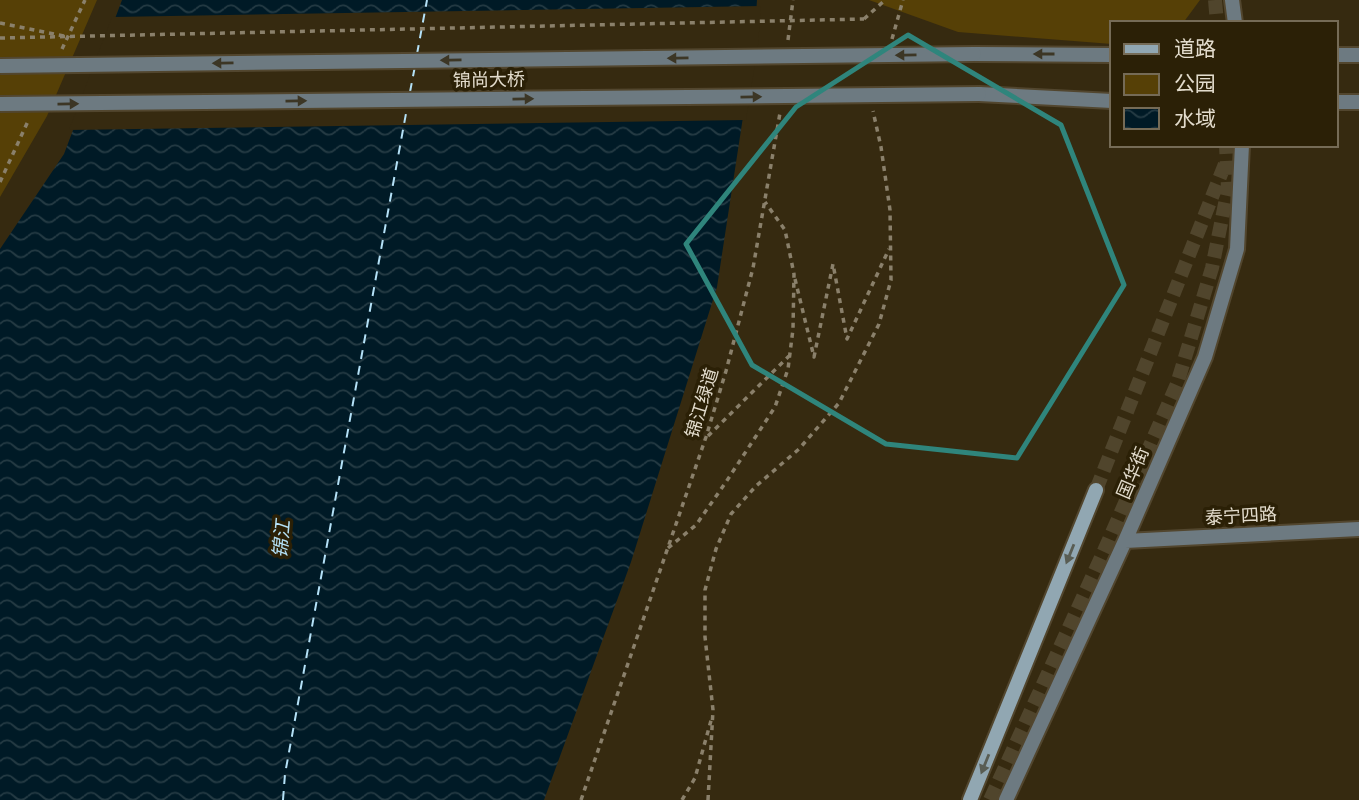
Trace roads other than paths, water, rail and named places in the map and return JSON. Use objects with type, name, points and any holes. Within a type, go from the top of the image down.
[{"type":"main road","points":[[970,800],[1096,490]]},
{"type":"street","points":[[1232,0],[1235,21]]},
{"type":"street","name":"锦尚大桥","points":[[0,66],[974,54],[1110,55]]},
{"type":"street","points":[[1338,55],[1359,55]]},
{"type":"street","name":"锦尚大桥","points":[[0,104],[979,94],[1110,101]]},
{"type":"street","points":[[1338,102],[1359,102]]},
{"type":"street","name":"国华街","points":[[1006,800],[1125,541],[1205,357],[1237,249],[1242,147]]},
{"type":"street","name":"泰宁四路","points":[[1125,541],[1359,529]]},
{"type":"water","name":"锦江","points":[[122,0],[757,0],[754,45],[717,287],[631,562],[544,800],[0,800],[0,249],[64,154]]},
{"type":"tunnel","points":[[1215,0],[1217,21]]},
{"type":"tunnel","points":[[990,800],[1177,384],[1212,268],[1228,189],[1226,147]]},
{"type":"tunnel","points":[[1096,490],[1225,164]]}]
